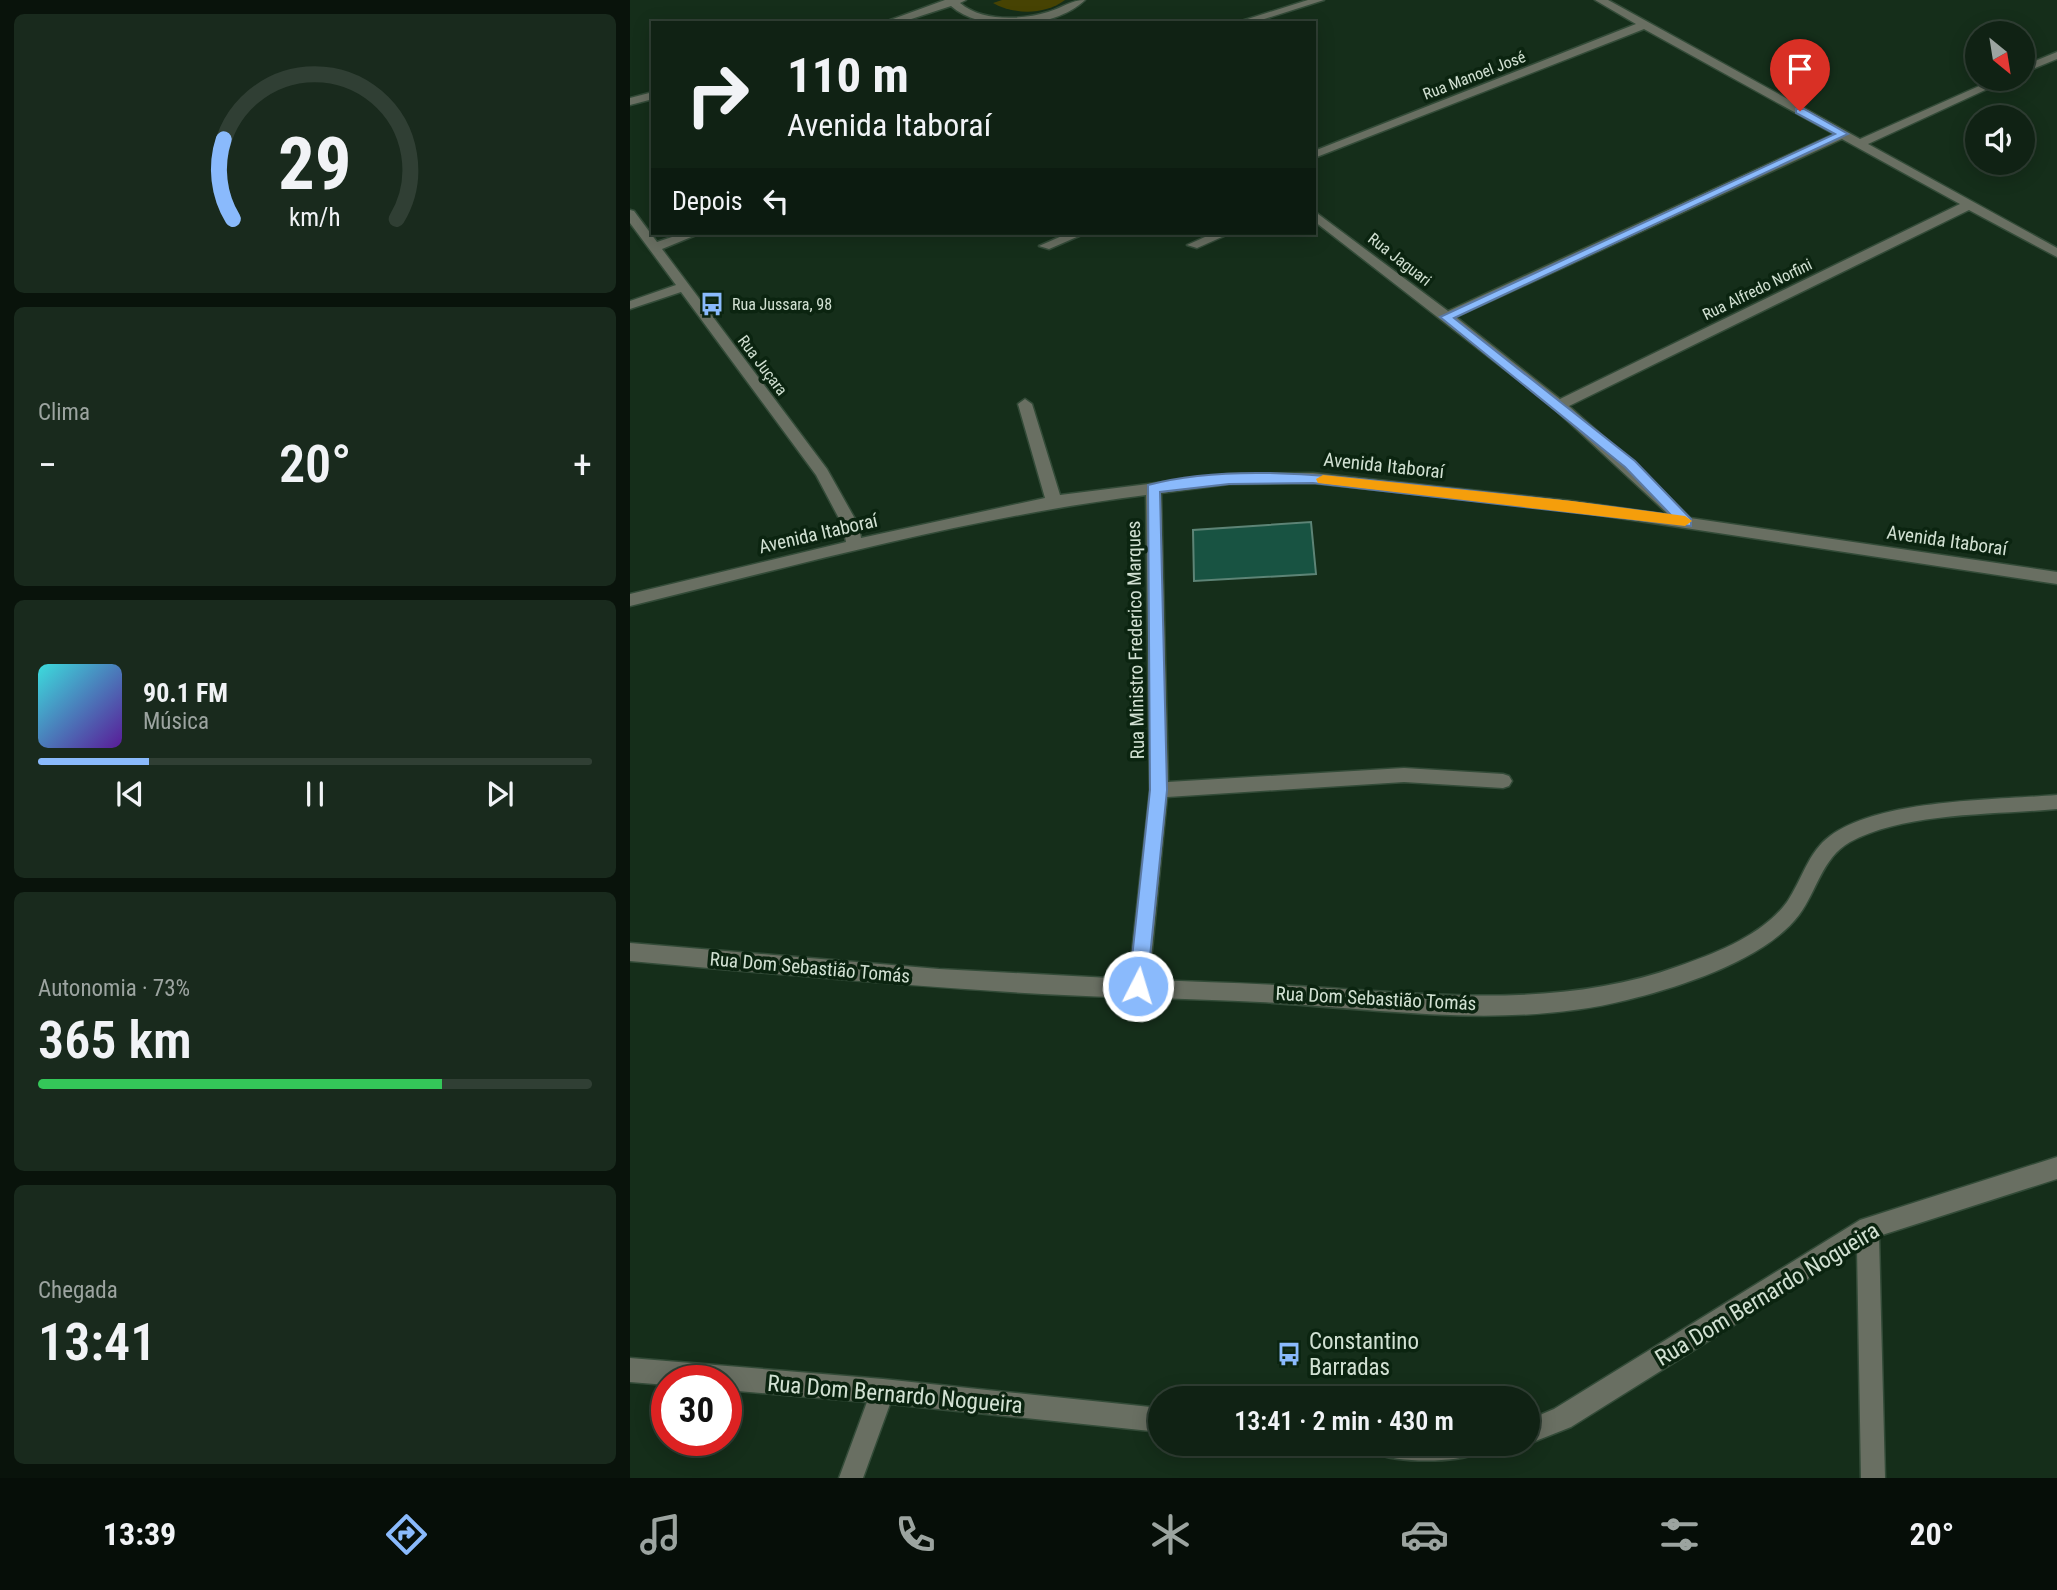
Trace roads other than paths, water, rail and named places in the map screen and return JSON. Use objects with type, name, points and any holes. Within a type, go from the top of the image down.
[{"type":"street","points":[[893,21],[955,1],[968,14],[994,20],[1025,20],[1057,13],[1080,0]]},
{"type":"street","points":[[1247,21],[1319,0]]},
{"type":"street","points":[[1600,0],[2057,253]]},
{"type":"street","points":[[1057,13],[1067,21]]},
{"type":"street","name":"Rua Manoel José","points":[[1316,154],[1644,25]]},
{"type":"street","points":[[2035,65],[2057,55]]},
{"type":"street","points":[[1860,143],[1977,91]]},
{"type":"street","points":[[630,102],[651,95]]},
{"type":"street","points":[[1446,317],[1843,134]]},
{"type":"street","name":"Rua Alfredo Norfini","points":[[1559,405],[1969,205]]},
{"type":"street","name":"Rua Juçara","points":[[630,214],[822,473],[851,526],[855,545]]},
{"type":"street","name":"Rua Jaguari","points":[[1316,217],[1559,405],[1630,464],[1686,523]]},
{"type":"street","points":[[655,247],[689,235]]},
{"type":"street","points":[[1045,246],[1075,235]]},
{"type":"street","points":[[1193,246],[1221,235]]},
{"type":"street","points":[[630,305],[683,287]]},
{"type":"street","points":[[1025,404],[1054,501]]},
{"type":"street","name":"Avenida Itaboraí","points":[[630,600],[855,545],[1054,501],[1229,479],[1313,478],[1572,506],[2057,578]]},
{"type":"street","name":"Rua Ministro Frederico Marques","points":[[1138,986],[1159,790],[1153,488]]},
{"type":"street","points":[[1159,790],[1404,775],[1503,780]]},
{"type":"street","name":"Rua Dom Sebastião Tomás","points":[[630,952],[1033,985],[1138,986],[1456,1003],[1543,1004],[1605,996],[1676,976],[1760,940],[1792,909],[1818,862],[1839,839],[1867,827],[1895,818],[2057,802]]},
{"type":"street","name":"Rua Dom Bernardo Nogueira","points":[[1540,1427],[1562,1418],[1868,1228],[2057,1168]]},
{"type":"street","points":[[1868,1228],[1873,1478]]},
{"type":"street","name":"Rua Dom Bernardo Nogueira","points":[[630,1370],[883,1391],[1148,1419]]},
{"type":"street","points":[[851,1478],[883,1391]]},
{"type":"place","name":"Rua Jussara, 98","points":[[712,304]]},
{"type":"place","name":"Constantino Barradas","points":[[1289,1354]]}]
